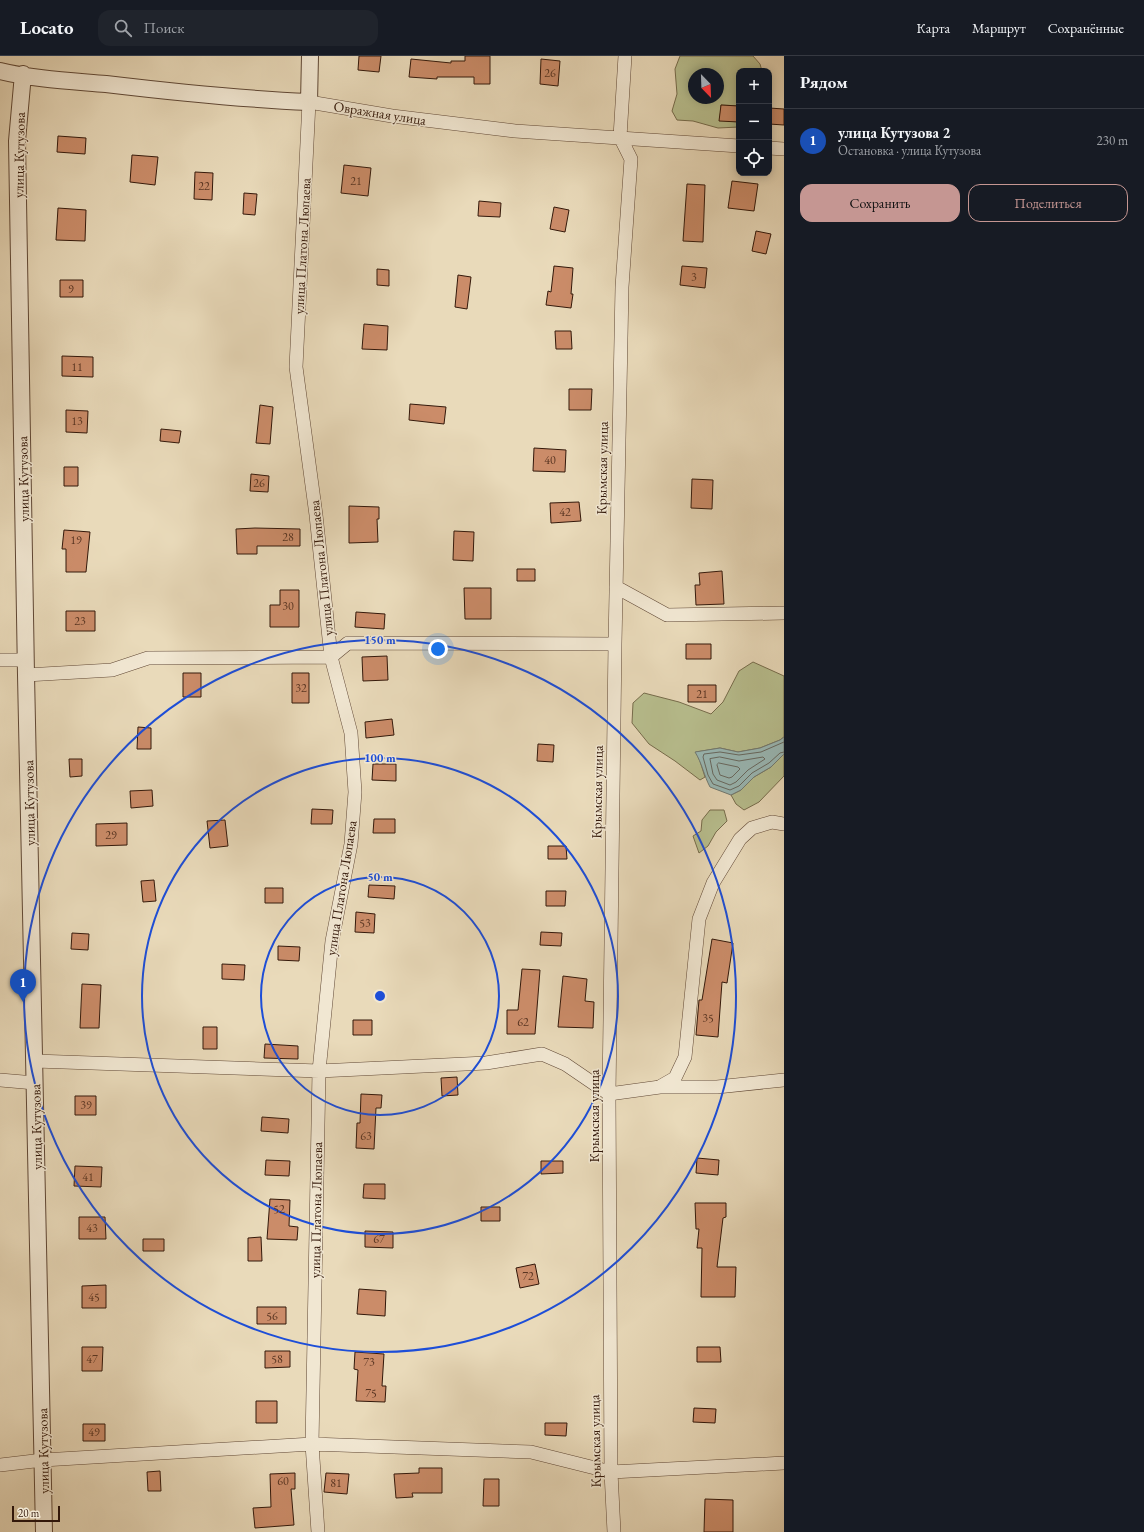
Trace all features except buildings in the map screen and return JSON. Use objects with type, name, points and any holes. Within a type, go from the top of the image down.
[{"type":"street","name":"улица Платона Люпаева","points":[[310,56],[296,367],[316,515],[331,657],[351,733],[355,792],[351,844],[332,941],[319,1071],[312,1444],[318,1532]]},
{"type":"street","points":[[620,137],[625,56]]},
{"type":"street","name":"Овражная улица","points":[[0,71],[143,88],[268,100],[309,102],[392,116],[515,131],[736,146]]},
{"type":"street","name":"улица Кутузова","points":[[23,74],[17,141],[26,667],[44,1532]]},
{"type":"street","name":"Крымская улица","points":[[614,1532],[611,1472],[609,1094],[615,644],[622,287],[631,158],[620,137]]},
{"type":"street","points":[[772,148],[784,149]]},
{"type":"street","points":[[616,587],[667,615],[784,613]]},
{"type":"street","points":[[0,660],[26,667],[112,670],[148,658],[331,657],[348,642],[615,644]]},
{"type":"street","points":[[660,1087],[675,1078],[685,1057],[699,919],[713,883],[740,839],[752,828],[778,823]]},
{"type":"street","points":[[35,1062],[319,1071],[486,1063],[542,1054],[565,1064],[609,1094],[660,1087],[717,1087],[784,1080]]},
{"type":"street","points":[[0,1080],[35,1083]]},
{"type":"street","points":[[0,1465],[43,1460],[312,1444],[531,1452],[611,1472],[784,1463]]},
{"type":"green space","points":[[680,56],[753,56],[760,64],[761,68],[736,68],[736,106],[721,105],[720,120],[736,122],[736,127],[718,128],[693,121],[677,120],[672,111],[677,94],[675,69]]},
{"type":"green space","points":[[753,662],[784,676],[784,737],[780,740],[760,748],[738,752],[720,748],[696,752],[705,777],[700,780],[649,744],[632,723],[633,703],[644,693],[679,702],[711,714],[723,702],[739,671]]},
{"type":"green space","points":[[784,754],[784,776],[759,802],[744,810],[736,804],[731,795],[741,790],[754,777],[771,767]]},
{"type":"green space","points":[[710,810],[724,810],[727,821],[716,832],[708,846],[699,853],[693,836],[701,831],[702,820]]},
{"type":"water","points":[[784,737],[784,754],[771,767],[754,777],[741,790],[731,795],[710,787],[695,752],[720,748],[738,752],[760,748]]},
{"type":"place","name":"улица Кутузова 2","points":[[23,1002]]}]
